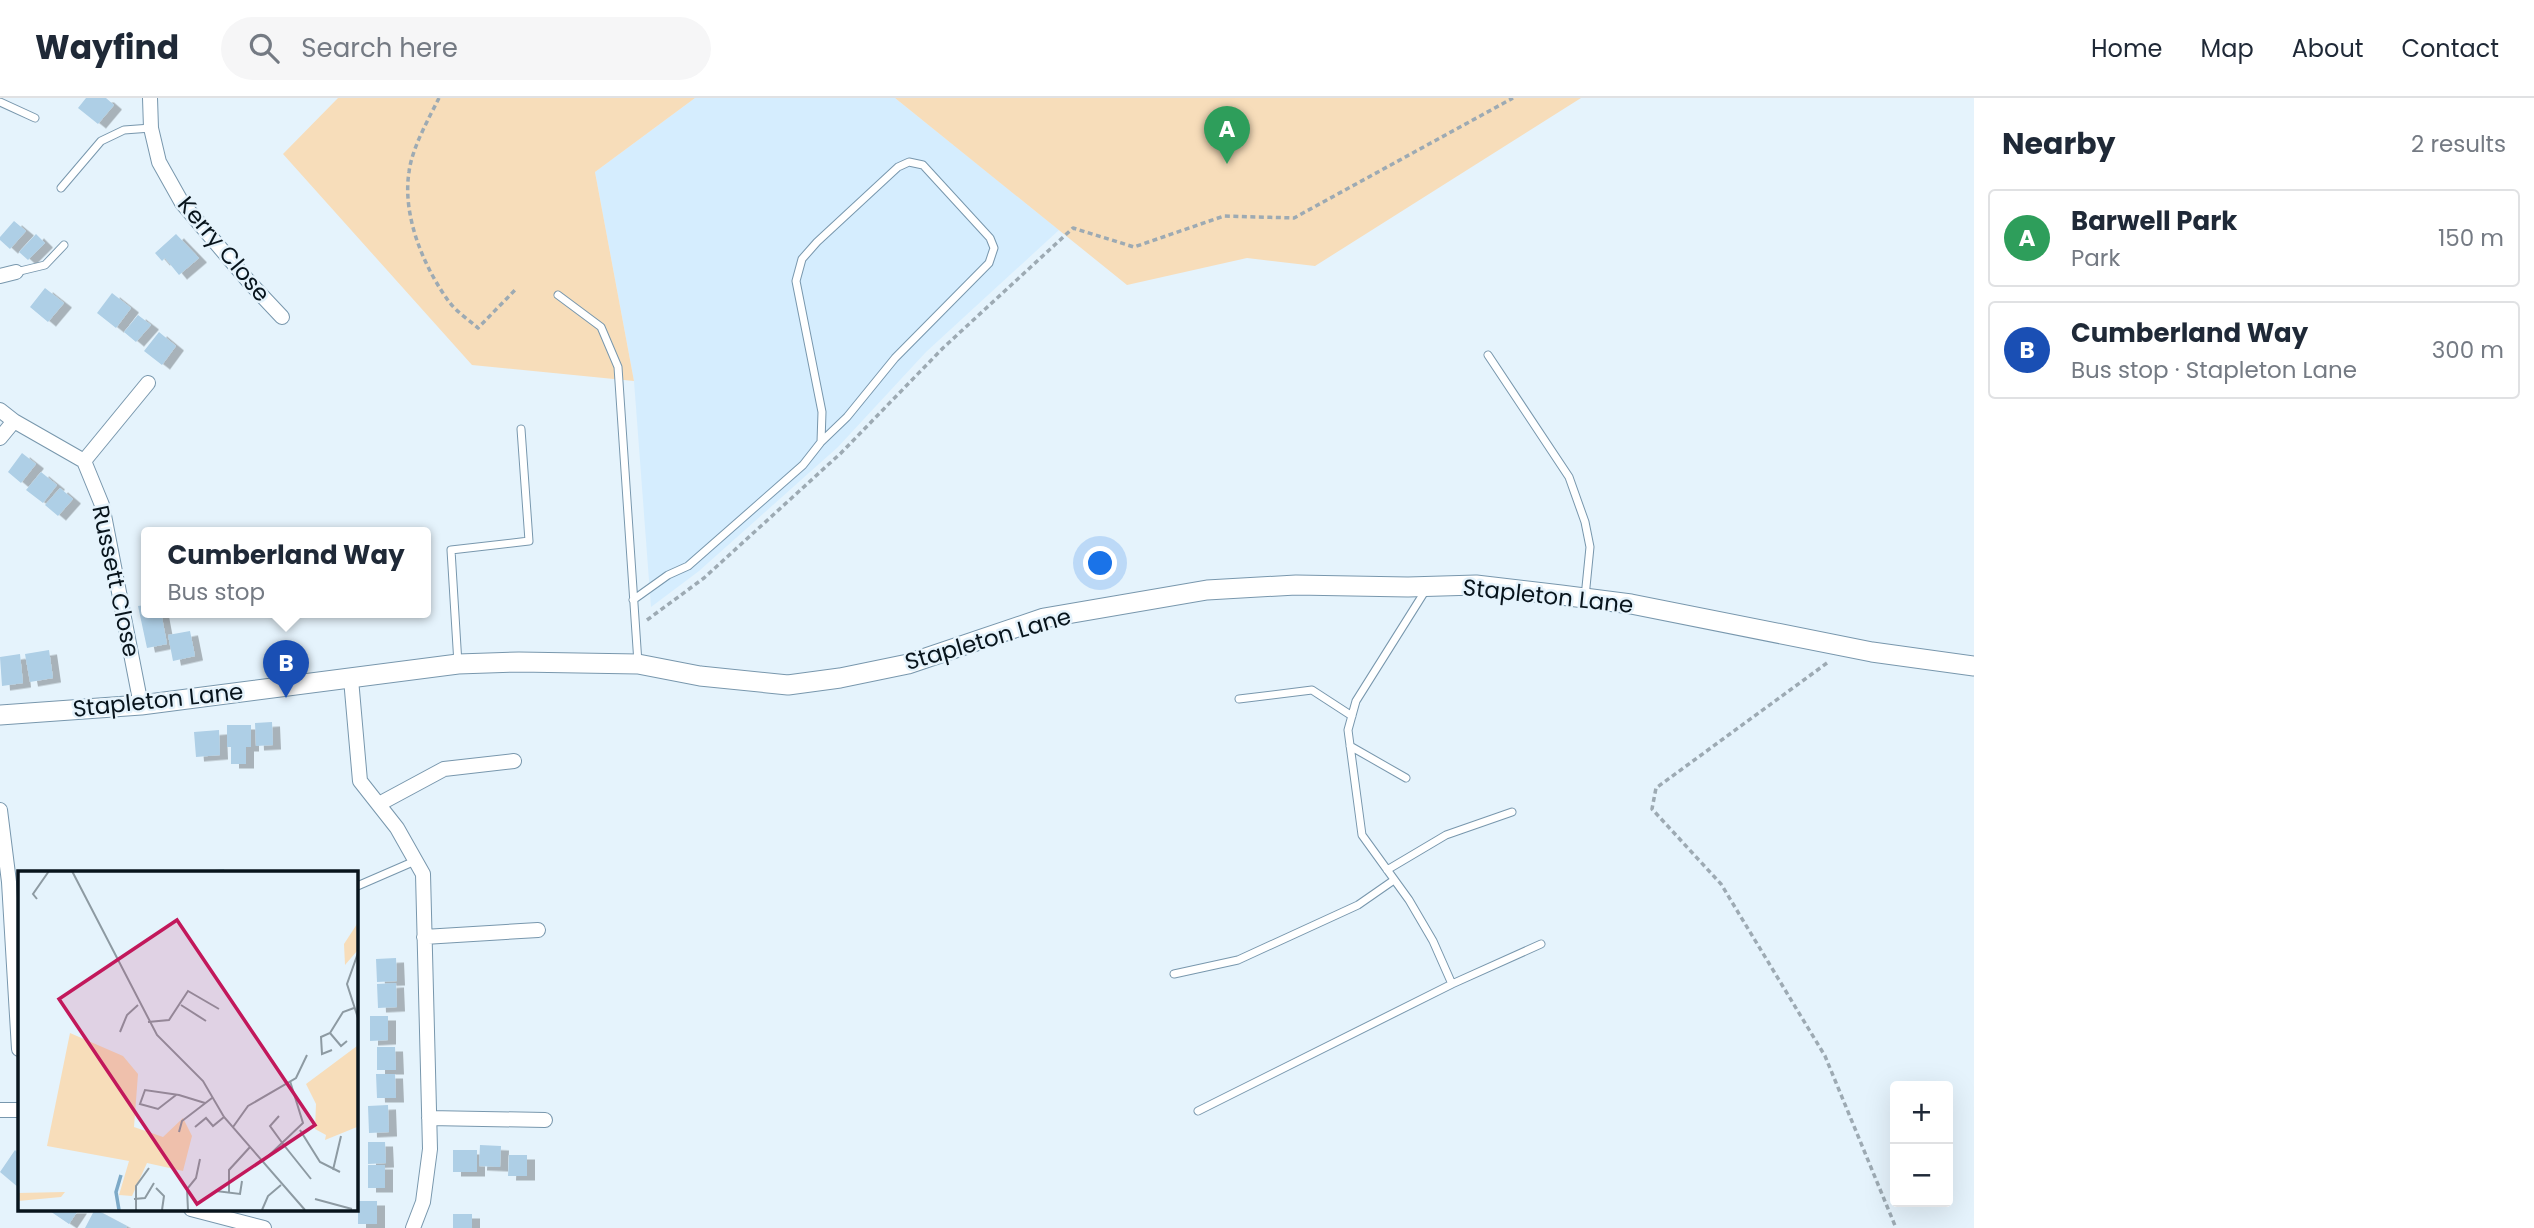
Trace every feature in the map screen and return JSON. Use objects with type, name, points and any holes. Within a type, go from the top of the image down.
[{"type":"street","name":"Kerry Close","points":[[150,98],[151,128],[159,162],[182,203],[282,317]]},
{"type":"street","points":[[0,276],[16,272]]},
{"type":"street","points":[[0,410],[14,421],[84,461],[148,383]]},
{"type":"street","points":[[0,438],[14,421]]},
{"type":"street","name":"Russett Close","points":[[84,461],[102,505],[141,705]]},
{"type":"street","name":"Stapleton Lane","points":[[0,715],[141,705],[458,664],[638,664],[700,676],[788,685],[908,664],[1044,618],[1207,590],[1296,585],[1476,586],[1585,598],[1631,604],[1847,647],[1974,666]]},
{"type":"street","points":[[351,679],[360,781],[397,828],[423,874],[430,1149],[423,1202],[413,1228]]},
{"type":"street","points":[[379,804],[444,769],[514,761]]},
{"type":"street","points":[[0,810],[9,882],[18,1035]]},
{"type":"street","points":[[424,937],[538,930]]},
{"type":"street","points":[[0,1110],[18,1110]]},
{"type":"street","points":[[429,1118],[545,1120]]},
{"type":"street","points":[[195,1210],[264,1228]]},
{"type":"lane","points":[[0,102],[35,118]]},
{"type":"lane","points":[[61,188],[101,141],[124,130],[151,128]]},
{"type":"lane","points":[[633,600],[668,575],[688,566],[803,465],[895,358],[989,263],[994,248],[990,238],[923,164],[909,162],[898,167],[802,259],[796,281],[822,412],[821,442]]},
{"type":"lane","points":[[16,272],[45,265],[64,245]]},
{"type":"lane","points":[[558,295],[601,327],[618,367],[638,664]]},
{"type":"lane","points":[[1488,355],[1569,478],[1590,547],[1585,598]]},
{"type":"lane","points":[[458,664],[451,551],[529,541],[521,429]]},
{"type":"lane","points":[[1428,587],[1356,701],[1348,730],[1362,835],[1433,941],[1452,984]]},
{"type":"lane","points":[[1239,699],[1312,690],[1352,716]]},
{"type":"lane","points":[[1350,746],[1406,778]]},
{"type":"lane","points":[[1387,870],[1446,835],[1512,812]]},
{"type":"lane","points":[[357,886],[416,860]]},
{"type":"lane","points":[[1174,974],[1238,960],[1358,905],[1394,880]]},
{"type":"lane","points":[[1198,1111],[1452,984],[1541,944]]},
{"type":"path","points":[[439,98],[409,172],[409,208],[418,242],[451,305],[478,328],[517,288]]},
{"type":"path","points":[[635,628],[704,578],[841,453],[943,348],[1073,228],[1134,247],[1224,216],[1294,218],[1513,98]]},
{"type":"path","points":[[1847,647],[1656,788],[1651,809],[1721,884],[1825,1056],[1896,1228]]},
{"type":"shaded area","points":[[338,98],[695,98],[595,172],[634,381],[472,365],[283,154]]},
{"type":"shaded area","points":[[695,98],[895,98],[1059,230],[926,352],[838,447],[699,571],[651,607],[634,381],[595,172]]},
{"type":"shaded area","points":[[895,98],[1581,98],[1315,266],[1247,258],[1127,285]]},
{"type":"building","points":[[86,98],[106,98],[114,105],[98,124],[78,108]]},
{"type":"building","points":[[14,221],[26,231],[10,249],[0,237]]},
{"type":"building","points":[[36,234],[45,243],[28,260],[19,252]]},
{"type":"building","points":[[176,234],[199,258],[179,275],[165,258],[162,261],[155,253]]},
{"type":"building","points":[[45,288],[64,303],[48,322],[30,307]]},
{"type":"building","points":[[112,293],[131,308],[116,328],[97,313]]},
{"type":"building","points":[[138,315],[151,325],[136,342],[124,332]]},
{"type":"building","points":[[159,332],[176,346],[162,365],[144,351]]},
{"type":"building","points":[[22,453],[36,464],[21,483],[8,472]]},
{"type":"building","points":[[41,472],[57,485],[43,503],[26,490]]},
{"type":"building","points":[[60,488],[73,499],[58,516],[45,505]]},
{"type":"building","points":[[138,606],[141,606],[141,618],[162,618],[167,644],[147,648]]},
{"type":"building","points":[[190,631],[195,656],[173,661],[168,635]]},
{"type":"building","points":[[49,650],[53,678],[30,682],[25,654]]},
{"type":"building","points":[[20,654],[23,683],[2,686],[0,657]]},
{"type":"building","points":[[272,722],[273,745],[256,746],[255,723]]},
{"type":"building","points":[[227,725],[251,725],[251,747],[246,747],[246,764],[231,764],[231,747],[227,747]]},
{"type":"building","points":[[219,730],[220,755],[196,757],[194,732]]},
{"type":"building","points":[[396,958],[397,981],[377,982],[376,959]]},
{"type":"building","points":[[396,983],[397,1007],[378,1008],[377,984]]},
{"type":"building","points":[[370,1016],[388,1016],[388,1040],[370,1041]]},
{"type":"building","points":[[377,1047],[395,1047],[396,1070],[377,1070]]},
{"type":"building","points":[[376,1074],[395,1074],[396,1098],[377,1098]]},
{"type":"building","points":[[388,1105],[389,1132],[369,1133],[368,1106]]},
{"type":"building","points":[[368,1142],[385,1142],[386,1163],[368,1164]]},
{"type":"building","points":[[480,1145],[501,1146],[500,1167],[479,1166]]},
{"type":"building","points":[[15,1150],[18,1153],[18,1187],[0,1172]]},
{"type":"building","points":[[453,1150],[477,1150],[477,1172],[453,1172]]},
{"type":"building","points":[[509,1155],[527,1155],[527,1176],[508,1176]]},
{"type":"building","points":[[368,1165],[385,1165],[385,1188],[368,1188]]},
{"type":"building","points":[[358,1201],[377,1201],[377,1224],[358,1224]]},
{"type":"building","points":[[48,1210],[78,1210],[69,1224]]},
{"type":"building","points":[[94,1210],[127,1226],[126,1228],[85,1228]]},
{"type":"building","points":[[453,1214],[472,1214],[472,1228],[453,1228]]},
{"type":"place","name":"Barwell Park","points":[[1227,164]]},
{"type":"place","name":"Cumberland Way","points":[[286,698]]}]
